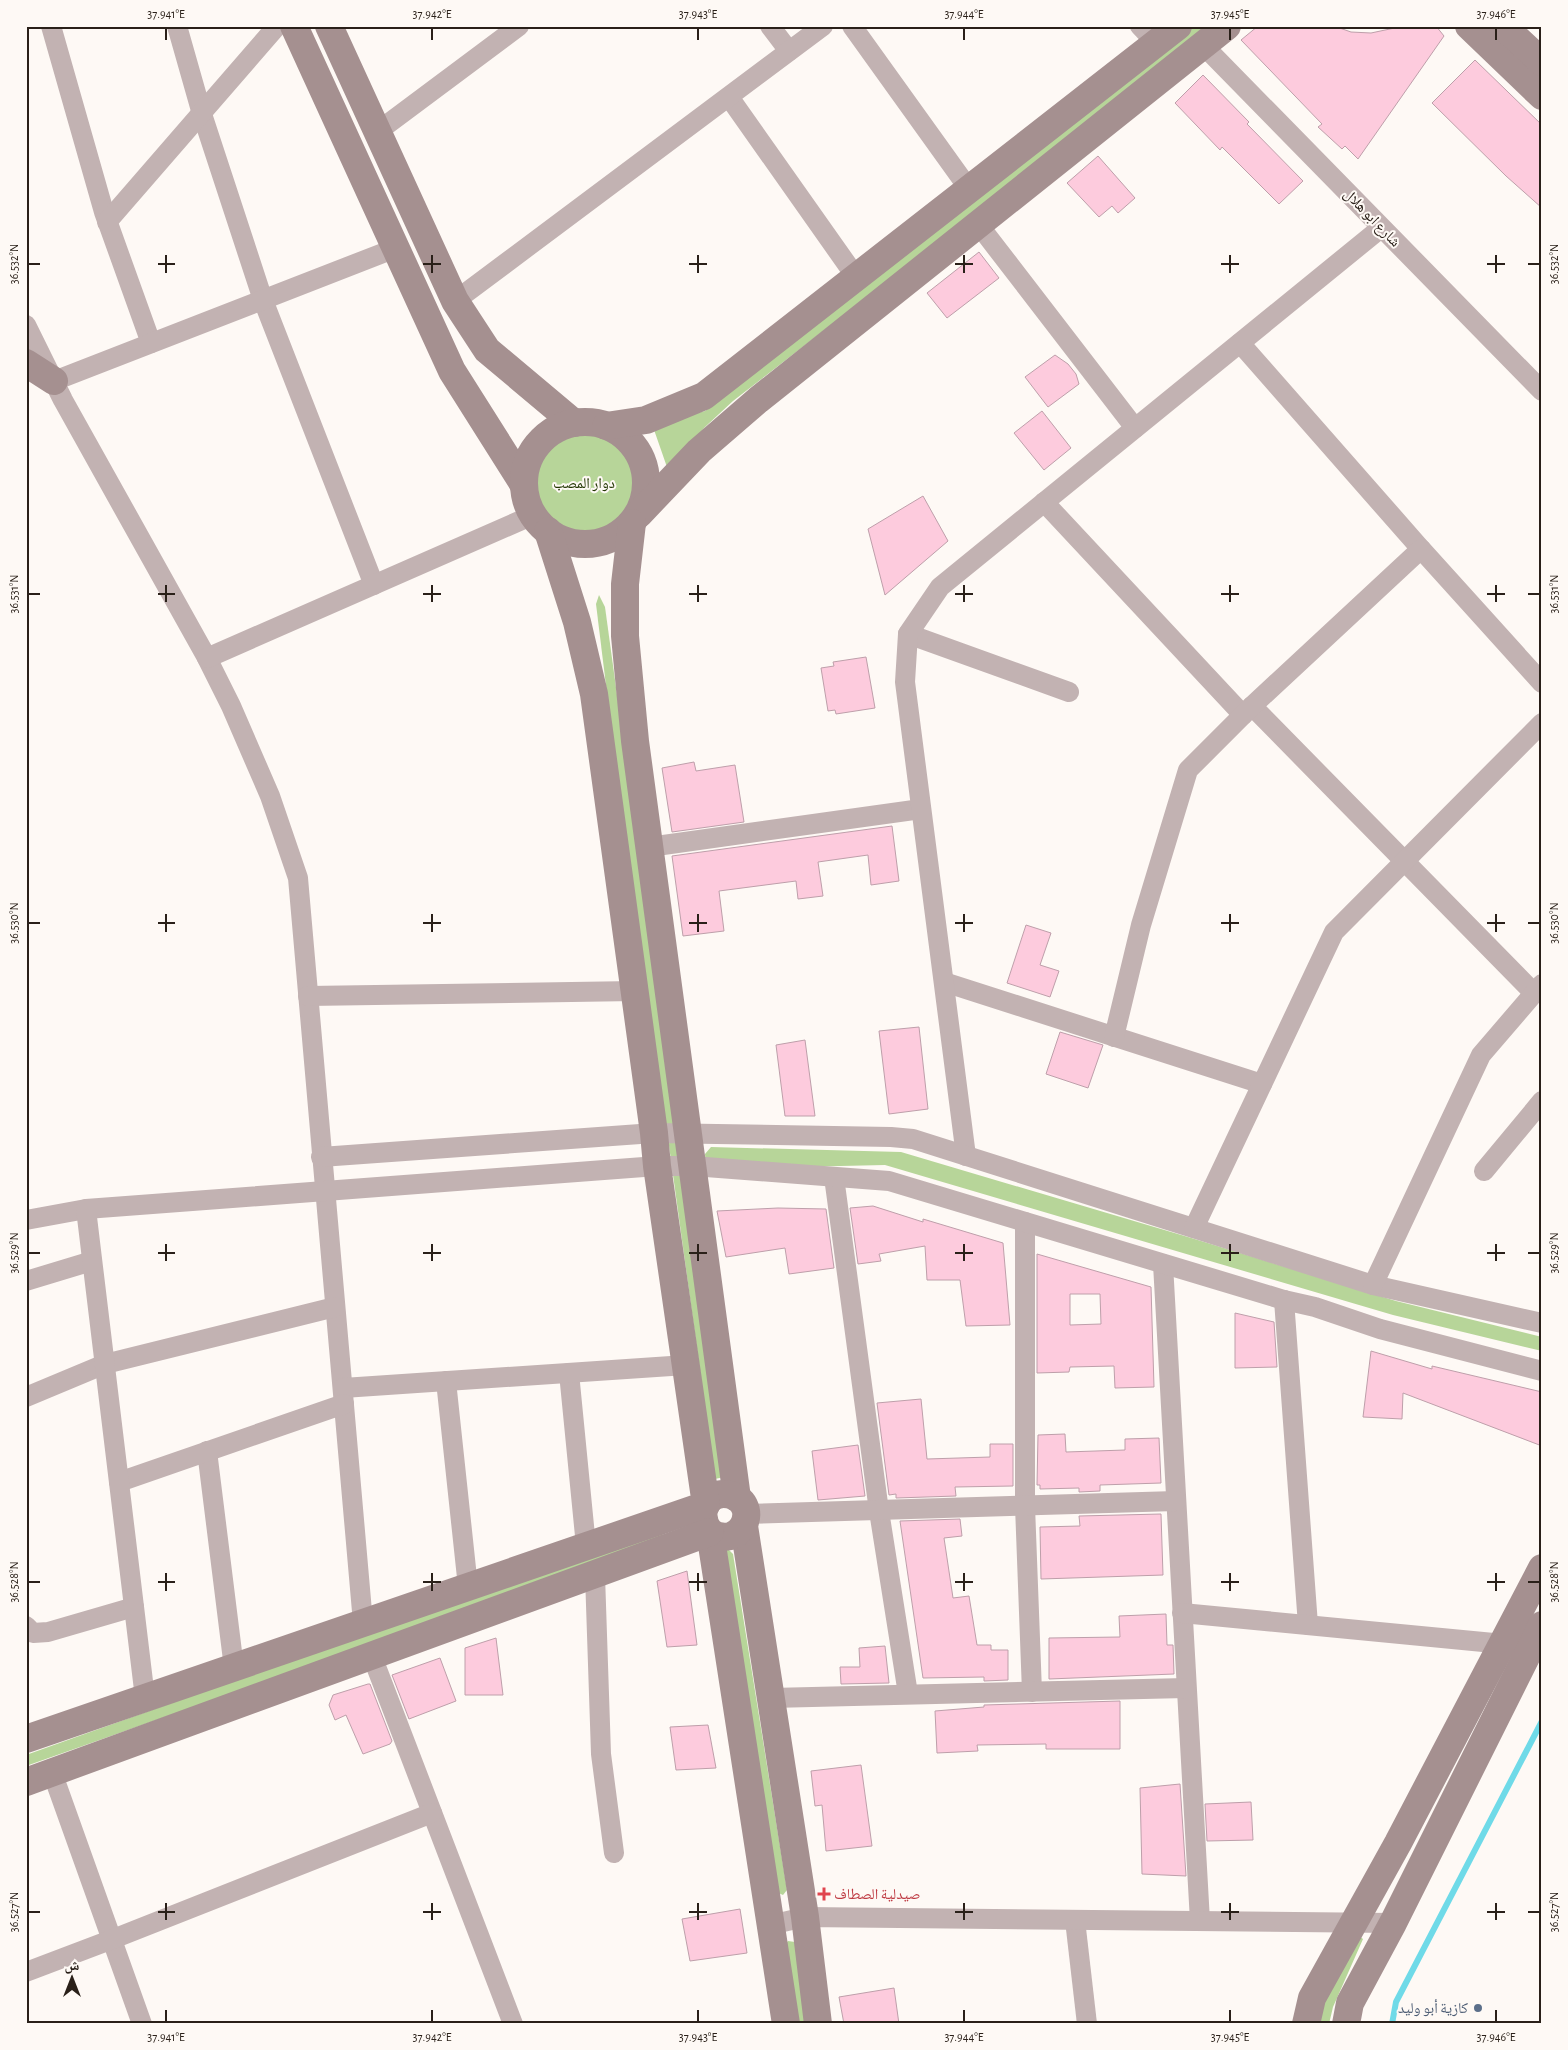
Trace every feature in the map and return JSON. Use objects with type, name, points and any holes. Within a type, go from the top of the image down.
[{"type":"main road","points":[[294,26],[452,371],[524,485]]},
{"type":"main road","points":[[329,26],[455,301],[487,350],[574,423]]},
{"type":"main road","points":[[606,426],[646,420],[704,396],[969,189],[1148,35],[1178,26]]},
{"type":"main road","points":[[540,523],[568,542],[592,544],[614,537],[635,518],[699,451],[758,400],[1227,26]]},
{"type":"main road","points":[[1469,26],[1542,96]]},
{"type":"main road","points":[[1503,26],[1542,62]]},
{"type":"main road","points":[[26,363],[54,381]]},
{"type":"main road","points":[[786,2024],[710,1532],[703,1520],[706,1505],[657,1166],[594,694],[577,622],[540,523],[525,495],[524,485],[527,464],[538,445],[554,431],[574,423],[585,422],[616,430],[638,452],[646,472],[646,494],[635,518],[625,584],[625,636],[635,741],[688,1133],[743,1513],[805,1916],[818,2024]]},
{"type":"main road","points":[[26,1739],[706,1505],[716,1496],[731,1495],[743,1513],[740,1532],[728,1537],[716,1536],[710,1532]]},
{"type":"main road","points":[[26,1782],[710,1532]]},
{"type":"main road","points":[[1306,2024],[1312,1998],[1398,1843],[1504,1644],[1542,1568]]},
{"type":"main road","points":[[1346,2024],[1350,2003],[1393,1924],[1542,1625]]},
{"type":"street","points":[[51,26],[107,222],[151,343]]},
{"type":"street","points":[[177,26],[202,114],[263,300],[374,585]]},
{"type":"street","points":[[107,222],[277,26]]},
{"type":"street","points":[[378,132],[519,26]]},
{"type":"street","points":[[770,26],[789,51]]},
{"type":"street","points":[[455,301],[823,26]]},
{"type":"street","points":[[852,26],[969,189]]},
{"type":"street","name":"شارع ابو هلال","points":[[1203,46],[1542,391]]},
{"type":"street","points":[[729,96],[856,277]]},
{"type":"street","points":[[978,224],[1135,428]]},
{"type":"street","points":[[966,1156],[905,682],[908,634],[940,587],[1382,228]]},
{"type":"street","points":[[54,381],[396,248]]},
{"type":"street","points":[[26,325],[54,381],[207,658],[270,796],[298,878],[363,1623]]},
{"type":"street","points":[[1240,343],[1542,683]]},
{"type":"street","points":[[1044,502],[1248,711],[1538,988],[1481,1055],[1373,1285]]},
{"type":"street","points":[[207,658],[374,585],[540,523]]},
{"type":"street","points":[[1114,1036],[1141,925],[1188,770],[1248,711],[1421,549]]},
{"type":"street","points":[[908,634],[1069,692]]},
{"type":"street","points":[[1194,1228],[1334,932],[1542,723]]},
{"type":"street","points":[[649,847],[922,809]]},
{"type":"street","points":[[944,982],[1262,1084]]},
{"type":"street","points":[[308,996],[635,991]]},
{"type":"street","points":[[1484,1171],[1542,1101]]},
{"type":"street","points":[[321,1157],[654,1133],[913,1139],[1373,1285],[1542,1324]]},
{"type":"street","points":[[26,1220],[86,1208],[657,1166],[693,1166],[888,1181],[1284,1300],[1315,1307],[1380,1329],[1542,1370]]},
{"type":"street","points":[[834,1176],[879,1511],[908,1694]]},
{"type":"street","points":[[86,1208],[145,1698]]},
{"type":"street","points":[[1025,1222],[1025,1506],[1032,1692]]},
{"type":"street","points":[[26,1281],[92,1260]]},
{"type":"street","points":[[1163,1264],[1200,1921]]},
{"type":"street","points":[[1284,1300],[1308,1625]]},
{"type":"street","points":[[26,1397],[105,1364],[335,1307]]},
{"type":"street","points":[[119,1482],[207,1451],[343,1396],[446,1382],[686,1365]]},
{"type":"street","points":[[569,1373],[586,1546]]},
{"type":"street","points":[[446,1382],[468,1587]]},
{"type":"street","points":[[207,1451],[234,1668]]},
{"type":"street","points":[[743,1513],[879,1511],[1176,1501]]},
{"type":"street","points":[[595,1574],[601,1754],[614,1853]]},
{"type":"street","points":[[26,1626],[33,1632],[48,1632],[134,1606]]},
{"type":"street","points":[[1182,1613],[1504,1644]]},
{"type":"street","points":[[372,1656],[513,2024]]},
{"type":"street","points":[[771,1698],[1186,1688]]},
{"type":"street","points":[[52,1772],[142,2024]]},
{"type":"street","points":[[26,1972],[432,1813]]},
{"type":"street","points":[[770,1926],[805,1916],[1393,1924]]},
{"type":"street","points":[[1075,1920],[1087,2024]]},
{"type":"green space","points":[[1192,26],[1208,26],[733,401],[705,427],[668,470],[652,424],[705,411]]},
{"type":"green space","name":"دوار المصب","points":[[584,432],[604,436],[620,447],[631,463],[635,483],[631,503],[620,519],[604,530],[584,534],[564,530],[548,519],[537,503],[533,483],[537,463],[548,447],[564,436]]},
{"type":"green space","points":[[599,595],[605,607],[724,1477],[715,1479],[610,718],[596,604]]},
{"type":"green space","points":[[711,1147],[901,1152],[1396,1301],[1542,1337],[1542,1351],[1393,1315],[885,1165],[711,1169],[706,1167],[705,1154]]},
{"type":"green space","points":[[656,1530],[664,1532],[658,1543],[26,1766],[26,1755]]},
{"type":"green space","points":[[726,1547],[733,1554],[787,1890],[783,1895],[774,1891]]},
{"type":"green space","points":[[1357,1934],[1363,1939],[1333,2007],[1329,2024],[1314,2024]]},
{"type":"green space","points":[[788,1941],[795,1942],[807,2024],[795,2024],[784,1946]]},
{"type":"building","points":[[1258,26],[1334,26],[1351,32],[1371,33],[1404,26],[1436,26],[1444,36],[1358,159],[1345,146],[1342,149],[1318,127],[1322,124],[1241,40]]},
{"type":"building","points":[[1475,60],[1542,125],[1542,208],[1506,176],[1432,103]]},
{"type":"building","points":[[1203,75],[1249,122],[1247,124],[1303,181],[1279,204],[1222,147],[1220,150],[1175,103]]},
{"type":"building","points":[[1098,156],[1135,198],[1118,213],[1112,206],[1099,217],[1067,183]]},
{"type":"building","points":[[979,252],[999,278],[947,318],[927,293]]},
{"type":"building","points":[[1055,355],[1068,364],[1076,374],[1079,384],[1048,407],[1025,377]]},
{"type":"building","points":[[1042,411],[1071,448],[1044,470],[1014,433]]},
{"type":"building","points":[[923,496],[948,541],[885,595],[868,529]]},
{"type":"building","points":[[866,657],[875,708],[836,714],[835,710],[828,711],[821,668],[834,666],[833,662]]},
{"type":"building","points":[[694,762],[696,771],[735,765],[744,822],[672,832],[662,768]]},
{"type":"building","points":[[892,826],[899,881],[871,885],[868,855],[818,862],[823,896],[798,899],[796,881],[719,891],[724,931],[683,936],[672,856]]},
{"type":"building","points":[[1026,925],[1051,933],[1040,965],[1059,971],[1050,997],[1007,983]]},
{"type":"building","points":[[919,1027],[928,1109],[889,1114],[879,1031]]},
{"type":"building","points":[[1060,1032],[1103,1045],[1088,1088],[1046,1074]]},
{"type":"building","points":[[805,1040],[815,1116],[785,1116],[776,1045]]},
{"type":"building","points":[[873,1206],[923,1222],[923,1219],[1003,1243],[1010,1325],[966,1326],[960,1280],[927,1280],[925,1246],[879,1254],[881,1261],[858,1264],[850,1208]]},
{"type":"building","points":[[778,1208],[826,1209],[834,1268],[789,1274],[785,1248],[726,1257],[717,1211]]},
{"type":"building","points":[[1037,1254],[1151,1287],[1154,1387],[1115,1388],[1114,1366],[1070,1367],[1069,1372],[1037,1373]],"holes":[[[1070,1294],[1100,1294],[1101,1324],[1070,1325]]]},
{"type":"building","points":[[1235,1313],[1274,1322],[1277,1367],[1235,1368]]},
{"type":"building","points":[[1371,1351],[1432,1369],[1432,1366],[1542,1392],[1542,1446],[1403,1393],[1402,1419],[1363,1417]]},
{"type":"building","points":[[921,1399],[927,1459],[990,1457],[990,1444],[1013,1444],[1013,1486],[955,1487],[956,1496],[896,1498],[896,1494],[889,1495],[877,1403]]},
{"type":"building","points":[[1065,1434],[1066,1452],[1125,1450],[1125,1439],[1159,1438],[1161,1483],[1100,1485],[1100,1491],[1079,1492],[1079,1488],[1040,1489],[1040,1485],[1037,1485],[1038,1435]]},
{"type":"building","points":[[858,1445],[865,1496],[818,1500],[812,1451]]},
{"type":"building","points":[[1161,1514],[1163,1575],[1041,1579],[1040,1527],[1080,1526],[1079,1516]]},
{"type":"building","points":[[960,1519],[962,1536],[944,1538],[953,1598],[969,1596],[977,1645],[991,1645],[991,1650],[1008,1650],[1008,1680],[984,1681],[984,1677],[923,1678],[900,1521]]},
{"type":"building","points":[[687,1571],[697,1645],[667,1647],[657,1581]]},
{"type":"building","points":[[1166,1614],[1167,1645],[1173,1645],[1174,1674],[1049,1679],[1049,1638],[1120,1637],[1119,1616]]},
{"type":"building","points":[[496,1638],[503,1695],[465,1695],[465,1648]]},
{"type":"building","points":[[885,1646],[889,1683],[841,1684],[840,1667],[860,1667],[859,1648]]},
{"type":"building","points":[[440,1658],[456,1701],[409,1719],[392,1675]]},
{"type":"building","points":[[370,1684],[392,1741],[390,1744],[363,1754],[346,1715],[335,1720],[329,1705],[333,1695]]},
{"type":"building","points":[[1120,1701],[1120,1749],[1046,1749],[1046,1744],[977,1745],[978,1751],[937,1753],[935,1711],[984,1707],[984,1705]]},
{"type":"building","points":[[708,1725],[716,1768],[676,1770],[670,1727]]},
{"type":"building","points":[[861,1765],[872,1846],[826,1851],[822,1805],[815,1806],[811,1771]]},
{"type":"building","points":[[1180,1784],[1186,1876],[1142,1874],[1140,1788]]},
{"type":"building","points":[[1251,1802],[1253,1840],[1207,1841],[1205,1804]]},
{"type":"building","points":[[740,1909],[747,1953],[690,1961],[682,1919]]},
{"type":"building","points":[[894,1988],[899,2024],[844,2024],[839,1997]]},
{"type":"waterway","points":[[1392,2024],[1396,2002],[1542,1721]]},
{"type":"place","name":"صيدلية الصطاف","points":[[824,1894]]},
{"type":"place","name":"كازية أبو وليد","points":[[1478,2008]]}]
